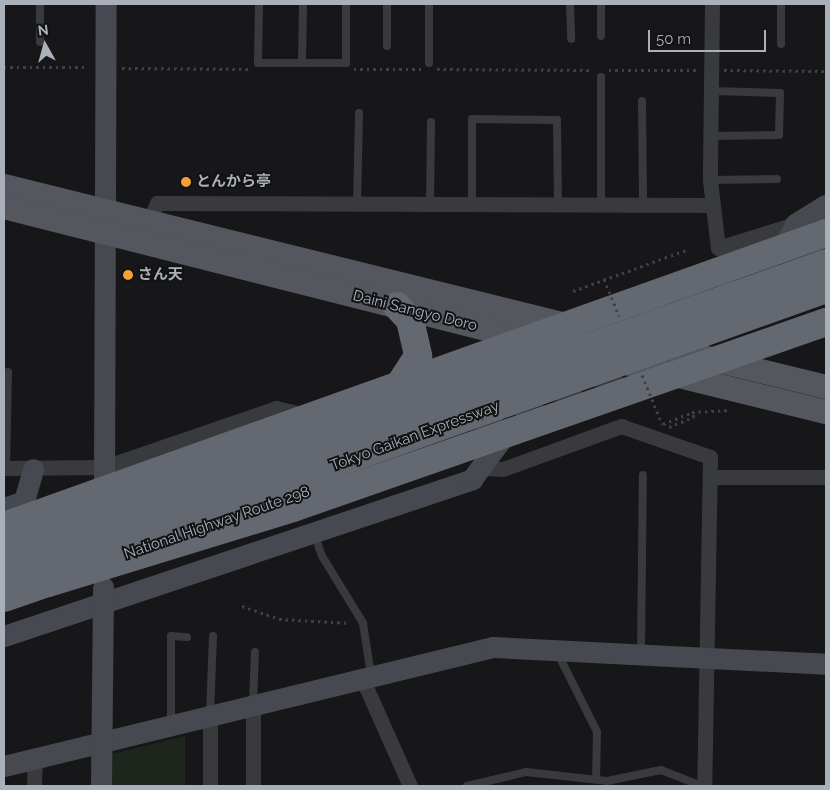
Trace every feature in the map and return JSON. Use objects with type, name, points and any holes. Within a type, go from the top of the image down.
[{"type":"highway","points":[[4,535],[407,389],[528,340],[826,234]]},
{"type":"highway","points":[[734,281],[826,246]]},
{"type":"highway","name":"Tokyo Gaikan Expressway","points":[[4,554],[826,263]]},
{"type":"highway","name":"Tokyo Gaikan Expressway","points":[[4,582],[826,289]]},
{"type":"highway","points":[[793,315],[826,303]]},
{"type":"highway","points":[[397,306],[410,320],[418,350],[407,389]]},
{"type":"highway","points":[[48,583],[293,508],[826,322]]},
{"type":"highway","points":[[4,526],[312,416],[407,389]]},
{"type":"highway","name":"National Highway Route 298","points":[[4,598],[457,437]]},
{"type":"main road","name":"Daini Sangyo Doro","points":[[4,186],[104,221],[397,306],[528,340],[826,412]]},
{"type":"main road","name":"Daini Sangyo Doro","points":[[4,207],[104,221],[149,221],[569,326],[719,360],[826,387]]},
{"type":"street","points":[[104,473],[106,4]]},
{"type":"street","points":[[712,4],[710,180],[718,248],[795,224],[826,205]]},
{"type":"street","points":[[149,221],[157,203],[643,204],[713,206]]},
{"type":"street","points":[[782,250],[795,224]]},
{"type":"street","points":[[5,468],[104,473],[276,408],[312,416]]},
{"type":"street","points":[[483,468],[503,469],[621,426],[710,457],[708,658],[703,786]]},
{"type":"street","points":[[4,636],[102,596],[314,533],[472,479],[483,468],[506,433]]},
{"type":"street","points":[[4,508],[24,501],[33,469]]},
{"type":"street","points":[[710,477],[826,477]]},
{"type":"street","points":[[101,786],[102,596]]},
{"type":"street","points":[[4,766],[102,740],[493,647],[826,664]]},
{"type":"street","points":[[366,677],[410,786]]},
{"type":"street","points":[[253,704],[253,786]]},
{"type":"street","points":[[210,715],[210,786]]},
{"type":"street","points":[[34,758],[34,786]]},
{"type":"lane","points":[[40,4],[40,42]]},
{"type":"lane","points":[[259,4],[258,63],[346,63],[346,4]]},
{"type":"lane","points":[[302,63],[303,4]]},
{"type":"lane","points":[[387,4],[387,46]]},
{"type":"lane","points":[[429,4],[431,66]]},
{"type":"lane","points":[[570,4],[571,39]]},
{"type":"lane","points":[[601,4],[601,36]]},
{"type":"lane","points":[[780,4],[781,44]]},
{"type":"lane","points":[[601,77],[601,204]]},
{"type":"lane","points":[[712,91],[780,93],[779,136],[712,136]]},
{"type":"lane","points":[[642,101],[643,204]]},
{"type":"lane","points":[[357,204],[359,113]]},
{"type":"lane","points":[[472,205],[472,120],[557,120],[558,204]]},
{"type":"lane","points":[[430,205],[432,122]]},
{"type":"lane","points":[[710,180],[777,179]]},
{"type":"lane","points":[[5,468],[8,372]]},
{"type":"lane","points":[[641,654],[643,475]]},
{"type":"lane","points":[[314,533],[322,556],[363,623],[366,677]]},
{"type":"lane","points":[[171,724],[171,636],[186,637]]},
{"type":"lane","points":[[210,715],[212,636]]},
{"type":"lane","points":[[556,650],[597,732],[596,779]]},
{"type":"lane","points":[[253,704],[255,652]]},
{"type":"lane","points":[[467,786],[526,772],[622,780],[661,770],[703,786]]},
{"type":"path","points":[[431,66],[826,70]]},
{"type":"path","points":[[4,67],[255,69]]},
{"type":"path","points":[[345,69],[424,70]]},
{"type":"path","points":[[573,291],[686,250]]},
{"type":"path","points":[[662,424],[692,412],[727,410]]},
{"type":"path","points":[[664,429],[694,417],[692,412]]},
{"type":"path","points":[[242,606],[279,618],[363,623]]},
{"type":"shaded area","points":[[185,736],[185,786],[111,786],[111,754]]},
{"type":"tunnel","points":[[640,314],[734,281]]},
{"type":"tunnel","points":[[477,430],[663,362]]},
{"type":"place","name":"とんから亭","points":[[186,182]]},
{"type":"place","name":"さん天","points":[[128,275]]}]
